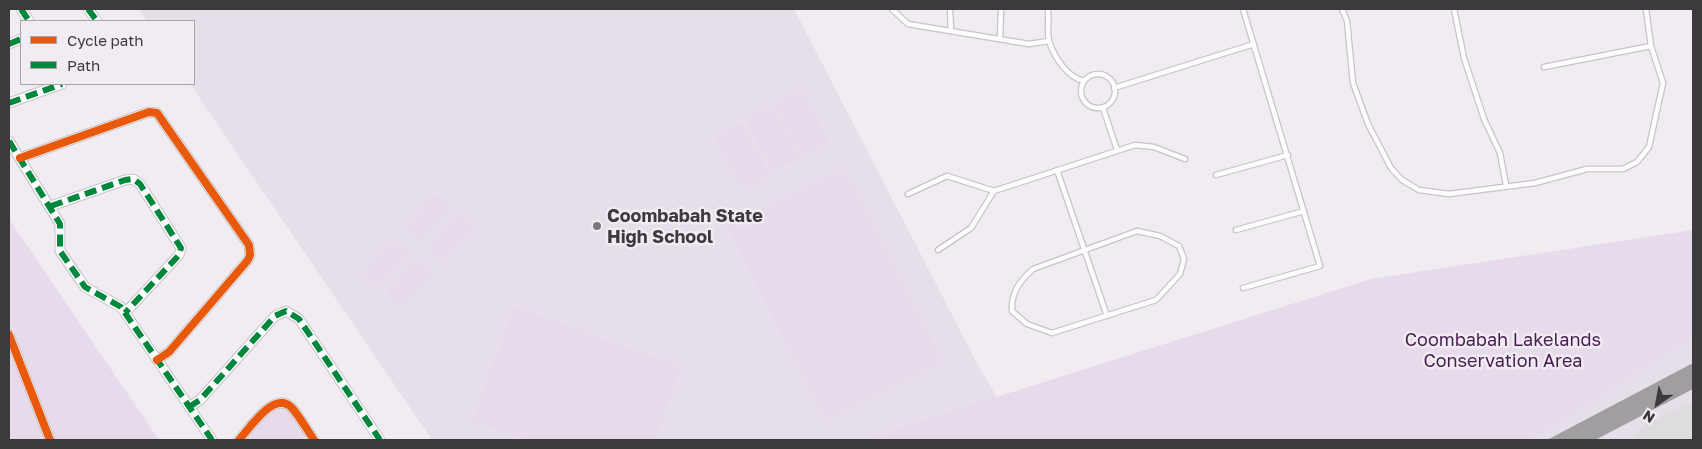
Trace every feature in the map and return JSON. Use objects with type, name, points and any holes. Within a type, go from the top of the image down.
[{"type":"street","points":[[21,9],[29,20]]},
{"type":"street","points":[[88,9],[96,20]]},
{"type":"street","points":[[9,102],[59,85]]},
{"type":"street","points":[[20,158],[149,112],[158,114],[249,245],[250,255],[248,260],[169,352],[157,360]]},
{"type":"street","points":[[9,141],[51,206],[60,224],[60,251],[85,287],[113,300],[125,313],[212,440]]},
{"type":"street","points":[[51,206],[125,180],[133,179],[140,184],[181,248],[179,255],[125,313]]},
{"type":"street","points":[[189,407],[200,400],[275,316],[286,310],[299,319],[380,440]]},
{"type":"street","points":[[9,335],[50,440]]},
{"type":"street","points":[[239,440],[270,406],[278,402],[287,403],[292,408],[314,440]]},
{"type":"lane","points":[[892,9],[908,24],[1029,44],[1049,41]]},
{"type":"lane","points":[[950,9],[951,31]]},
{"type":"lane","points":[[1000,39],[1001,9]]},
{"type":"lane","points":[[1048,9],[1049,41],[1063,66],[1074,79],[1084,81]]},
{"type":"lane","points":[[1243,9],[1320,266],[1243,288]]},
{"type":"lane","points":[[1342,9],[1347,21],[1354,84],[1368,124],[1390,168],[1402,180],[1419,190],[1449,194],[1506,185],[1535,183],[1587,169],[1623,169],[1637,162],[1649,148],[1663,82],[1651,46],[1646,9]]},
{"type":"lane","points":[[1454,9],[1464,58],[1484,119],[1500,153],[1506,185]]},
{"type":"lane","points":[[1114,88],[1254,44]]},
{"type":"lane","points":[[1544,67],[1651,46]]},
{"type":"lane","points":[[1094,75],[1100,75],[1109,79],[1114,88],[1112,100],[1103,108],[1092,107],[1082,99],[1081,87],[1084,81],[1094,75]]},
{"type":"lane","points":[[1103,108],[1117,150]]},
{"type":"lane","points":[[908,194],[946,176],[994,192],[1135,145],[1154,146],[1185,159]]},
{"type":"lane","points":[[1216,175],[1288,156]]},
{"type":"lane","points":[[1057,170],[1107,316]]},
{"type":"lane","points":[[938,250],[971,228],[994,192]]},
{"type":"lane","points":[[1236,230],[1304,211]]},
{"type":"lane","points":[[1137,231],[1160,236],[1180,246],[1184,259],[1180,274],[1156,300],[1052,333],[1027,324],[1012,311],[1011,298],[1022,280],[1033,269],[1084,250],[1137,231]]},
{"type":"shaded area","name":"Coombabah State High School","points":[[139,9],[794,9],[980,369],[1000,402],[873,440],[432,440],[191,85],[195,85],[195,20],[146,20]]},
{"type":"shaded area","points":[[1693,334],[1693,440],[1518,440]]},
{"type":"green space","points":[[801,91],[829,144],[803,158],[775,105]]},
{"type":"green space","points":[[771,106],[799,158],[774,172],[746,120]]},
{"type":"green space","points":[[741,122],[769,175],[743,188],[715,136]]},
{"type":"green space","points":[[843,168],[941,361],[826,419],[727,226]]},
{"type":"green space","points":[[436,194],[450,207],[420,240],[407,227]]},
{"type":"green space","points":[[459,215],[473,228],[443,261],[429,248]]},
{"type":"green space","points":[[9,219],[159,440],[9,440]]},
{"type":"green space","name":"Coombabah Lakelands Conservation Area","points":[[1693,230],[1693,336],[1530,440],[860,440],[1371,279]]},
{"type":"green space","points":[[393,241],[407,253],[377,286],[363,274]]},
{"type":"green space","points":[[417,261],[431,274],[401,307],[387,294]]},
{"type":"green space","points":[[514,307],[681,367],[655,440],[527,440],[473,421]]},
{"type":"green space","points":[[279,406],[287,409],[306,436],[302,440],[245,440],[272,408]]},
{"type":"building","points":[[1693,363],[1693,389],[1595,440],[1547,440]]},
{"type":"taxiway","points":[[1651,440],[1693,419]]},
{"type":"marked path","points":[[21,9],[28,20]]},
{"type":"marked path","points":[[88,9],[96,20]]},
{"type":"marked path","points":[[9,44],[20,39]]},
{"type":"marked path","points":[[9,103],[59,85]]},
{"type":"marked path","points":[[9,141],[60,224],[60,251],[85,287],[121,307],[212,440]]},
{"type":"marked path","points":[[51,206],[125,180],[133,179],[140,184],[181,248],[179,255],[125,313]]},
{"type":"marked path","points":[[189,407],[200,400],[275,316],[286,311],[299,319],[380,440]]},
{"type":"cycle path","points":[[20,158],[149,112],[157,113],[249,245],[250,255],[248,260],[169,352],[157,360]]},
{"type":"cycle path","points":[[9,335],[50,440]]},
{"type":"cycle path","points":[[239,440],[263,412],[278,403],[285,403],[292,408],[314,440]]},
{"type":"place","name":"Coombabah State High School","points":[[597,226]]}]
